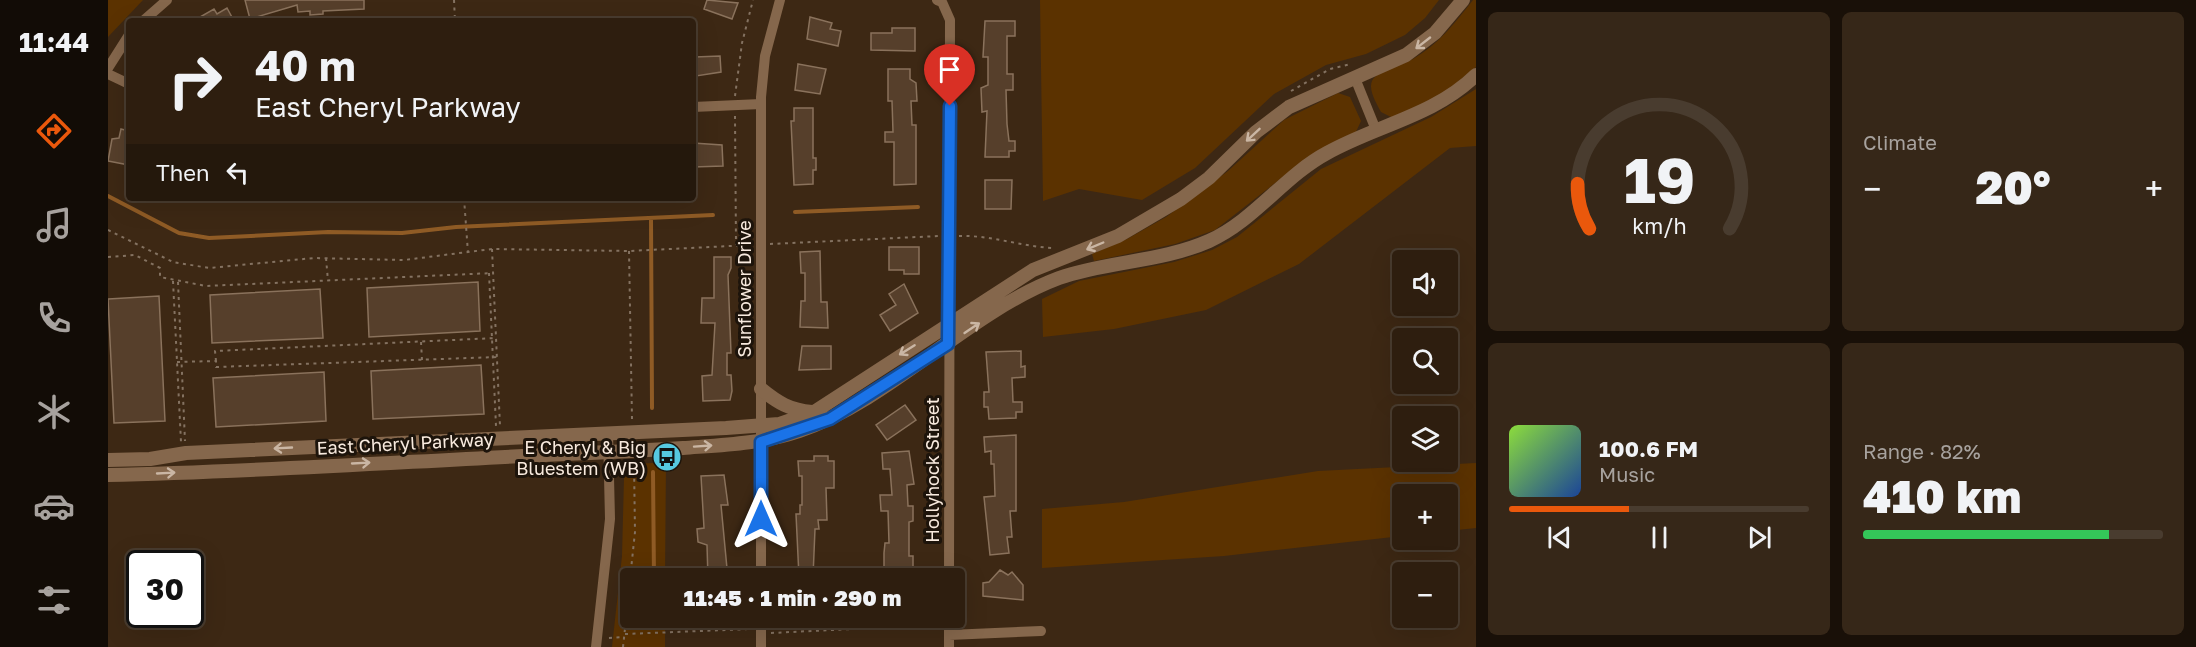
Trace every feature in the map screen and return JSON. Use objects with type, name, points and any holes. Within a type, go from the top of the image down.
[{"type":"street","points":[[146,18],[167,0]]},
{"type":"street","name":"Sunflower Drive","points":[[761,568],[761,104],[765,56],[780,0]]},
{"type":"street","name":"East Cheryl Parkway","points":[[108,460],[150,459],[183,453],[608,434],[761,426],[787,422],[814,412],[1033,270],[1118,236],[1151,218],[1209,178],[1256,132],[1289,107],[1406,55],[1422,45],[1463,0]]},
{"type":"street","name":"Hollyhock Street","points":[[940,1],[950,20],[949,568]]},
{"type":"street","points":[[108,68],[126,40]]},
{"type":"street","points":[[108,74],[126,83]]},
{"type":"street","name":"East Cheryl Parkway","points":[[108,475],[609,452],[761,442],[830,419],[1046,283],[1081,271],[1179,250],[1211,240],[1232,227],[1312,162],[1376,130],[1436,105],[1476,75]]},
{"type":"street","points":[[1355,78],[1376,130]]},
{"type":"street","points":[[696,107],[761,104]]},
{"type":"street","points":[[761,389],[780,405],[796,411],[814,412]]},
{"type":"street","points":[[596,647],[610,519],[608,434]]},
{"type":"street","points":[[761,628],[761,647]]},
{"type":"street","points":[[949,628],[949,647]]},
{"type":"street","points":[[949,635],[1041,631]]},
{"type":"path","points":[[454,0],[455,18]]},
{"type":"path","points":[[735,88],[744,35],[753,0]]},
{"type":"path","points":[[1286,93],[1330,69],[1357,62]]},
{"type":"path","points":[[735,121],[736,245]]},
{"type":"path","points":[[464,201],[468,253]]},
{"type":"path","points":[[108,230],[173,262],[193,267],[326,258],[404,260],[492,249],[629,251],[744,245]]},
{"type":"path","points":[[777,244],[941,236]]},
{"type":"path","points":[[965,236],[982,237],[1028,248],[1056,248]]},
{"type":"path","points":[[135,255],[139,247]]},
{"type":"path","points":[[492,249],[499,438]]},
{"type":"path","points":[[629,251],[632,423]]},
{"type":"path","points":[[108,256],[135,255],[160,268],[160,277],[206,286],[493,273]]},
{"type":"path","points":[[326,258],[328,281]]},
{"type":"path","points":[[489,273],[499,438]]},
{"type":"path","points":[[173,280],[183,453]]},
{"type":"path","points":[[178,282],[183,453]]},
{"type":"path","points":[[496,338],[215,351],[216,367],[497,357]]},
{"type":"path","points":[[421,341],[422,360]]},
{"type":"path","points":[[177,362],[216,361]]},
{"type":"path","points":[[631,568],[634,532],[634,464]]},
{"type":"path","points":[[623,647],[625,628]]},
{"type":"path","points":[[769,633],[872,628]]},
{"type":"path","points":[[606,638],[624,635],[745,629]]},
{"type":"shaded area","points":[[108,0],[143,0],[108,37]]},
{"type":"shaded area","points":[[1040,0],[1439,0],[1425,18],[1405,35],[1366,54],[1326,65],[1274,94],[1195,168],[1142,200],[1079,189],[1043,201]]},
{"type":"shaded area","points":[[1473,0],[1476,0],[1476,67],[1438,98],[1393,118],[1381,112],[1371,89],[1375,77],[1413,59],[1431,47]]},
{"type":"shaded area","points":[[1476,89],[1476,146],[1450,148],[1299,264],[1206,310],[1114,329],[1043,337],[1042,299],[1079,281],[1174,262],[1212,250],[1237,237],[1321,169],[1431,117]]},
{"type":"shaded area","points":[[1338,93],[1350,97],[1361,121],[1355,134],[1311,155],[1215,230],[1175,244],[1094,261],[1092,254],[1127,239],[1166,217],[1228,171],[1284,120]]},
{"type":"shaded area","points":[[666,462],[665,568],[621,568],[624,478],[637,464]]},
{"type":"shaded area","points":[[1476,463],[1476,528],[1458,530],[1458,484],[1392,484],[1392,537],[1224,556],[1042,568],[1042,509],[1124,502],[1318,471],[1392,467],[1392,472],[1458,472],[1458,464]]},
{"type":"shaded area","points":[[620,574],[620,628],[665,628],[665,647],[612,647]]},
{"type":"building","points":[[245,0],[364,0],[364,9],[323,11],[323,14],[310,15],[310,11],[298,12],[297,5],[250,18]]},
{"type":"building","points":[[707,0],[738,3],[732,19],[704,9]]},
{"type":"building","points":[[227,8],[232,18],[198,18],[214,9],[217,14]]},
{"type":"building","points":[[810,17],[832,23],[830,29],[841,31],[838,46],[807,39]]},
{"type":"building","points":[[985,21],[1015,21],[1015,36],[1007,36],[1007,74],[1013,74],[1013,90],[1006,90],[1007,124],[1009,141],[1015,141],[1015,151],[1009,151],[1009,157],[985,157],[987,111],[982,112],[981,88],[988,85],[988,57],[983,57]]},
{"type":"building","points":[[892,28],[915,28],[915,51],[871,50],[871,33],[892,33]]},
{"type":"building","points":[[720,56],[721,72],[696,76],[696,57]]},
{"type":"building","points":[[798,64],[826,69],[820,94],[795,90]]},
{"type":"building","points":[[888,69],[910,69],[910,79],[916,83],[917,101],[911,101],[912,125],[916,125],[916,184],[894,185],[894,142],[885,142],[885,132],[893,132],[892,101],[888,101]]},
{"type":"building","points":[[794,108],[813,108],[813,158],[816,158],[816,170],[813,170],[813,184],[794,185],[791,121],[794,121]]},
{"type":"building","points":[[121,129],[126,130],[126,164],[108,161],[112,139],[119,138]]},
{"type":"building","points":[[696,143],[722,145],[723,166],[696,167]]},
{"type":"building","points":[[985,180],[1012,180],[1011,209],[985,209]]},
{"type":"building","points":[[889,247],[919,247],[919,274],[904,274],[904,270],[889,270]]},
{"type":"building","points":[[820,251],[821,302],[827,302],[828,328],[800,327],[801,301],[805,301],[805,273],[801,273],[800,252]]},
{"type":"building","points":[[714,257],[731,257],[731,268],[728,275],[731,353],[727,353],[727,375],[731,375],[732,391],[730,400],[703,401],[702,376],[712,375],[715,323],[701,323],[702,298],[714,298]]},
{"type":"building","points":[[478,282],[480,331],[369,337],[367,288]]},
{"type":"building","points":[[904,284],[918,313],[890,331],[880,315],[896,305],[889,294]]},
{"type":"building","points":[[320,289],[323,338],[212,343],[210,295]]},
{"type":"building","points":[[159,296],[165,421],[114,423],[108,299]]},
{"type":"building","points":[[802,346],[831,346],[831,369],[799,370]]},
{"type":"building","points":[[1021,351],[1021,367],[1025,366],[1025,377],[1012,378],[1013,402],[1022,402],[1022,412],[1016,412],[1016,418],[989,419],[988,407],[984,407],[984,392],[989,392],[986,352]]},
{"type":"building","points":[[481,365],[484,414],[373,419],[371,371]]},
{"type":"building","points":[[324,372],[326,421],[216,427],[213,378]]},
{"type":"building","points":[[905,405],[916,420],[887,440],[876,425]]},
{"type":"building","points":[[1016,435],[1016,511],[1010,511],[1012,537],[1007,537],[1009,553],[990,555],[984,497],[995,496],[994,464],[991,464],[991,451],[985,452],[984,437]]},
{"type":"building","points":[[909,451],[914,484],[907,485],[908,506],[913,506],[913,521],[909,522],[909,556],[913,556],[913,568],[884,568],[885,543],[889,543],[888,511],[881,511],[880,495],[892,495],[890,469],[883,469],[882,453]]},
{"type":"building","points":[[814,456],[828,456],[828,461],[834,461],[834,488],[826,488],[827,520],[818,520],[819,529],[815,529],[813,568],[799,568],[796,514],[800,514],[800,505],[802,505],[802,476],[799,476],[798,461],[814,461]]},
{"type":"building","points":[[724,475],[728,505],[721,505],[727,568],[708,568],[707,545],[698,542],[697,529],[704,528],[701,476]]},
{"type":"building","points":[[1000,570],[1008,575],[1012,572],[1023,585],[1023,600],[983,596],[983,583],[989,582]]},
{"type":"waterway","points":[[108,196],[179,233],[209,238],[328,232],[402,233],[456,227],[713,215]]},
{"type":"waterway","points":[[795,212],[918,207]]},
{"type":"waterway","points":[[651,218],[652,408]]},
{"type":"waterway","points":[[653,472],[654,568]]},
{"type":"place","name":"E Cheryl & Big Bluestem (WB)","points":[[667,457]]},
{"type":"route","points":[[761,519],[761,442],[830,419],[948,344],[950,106]]}]
